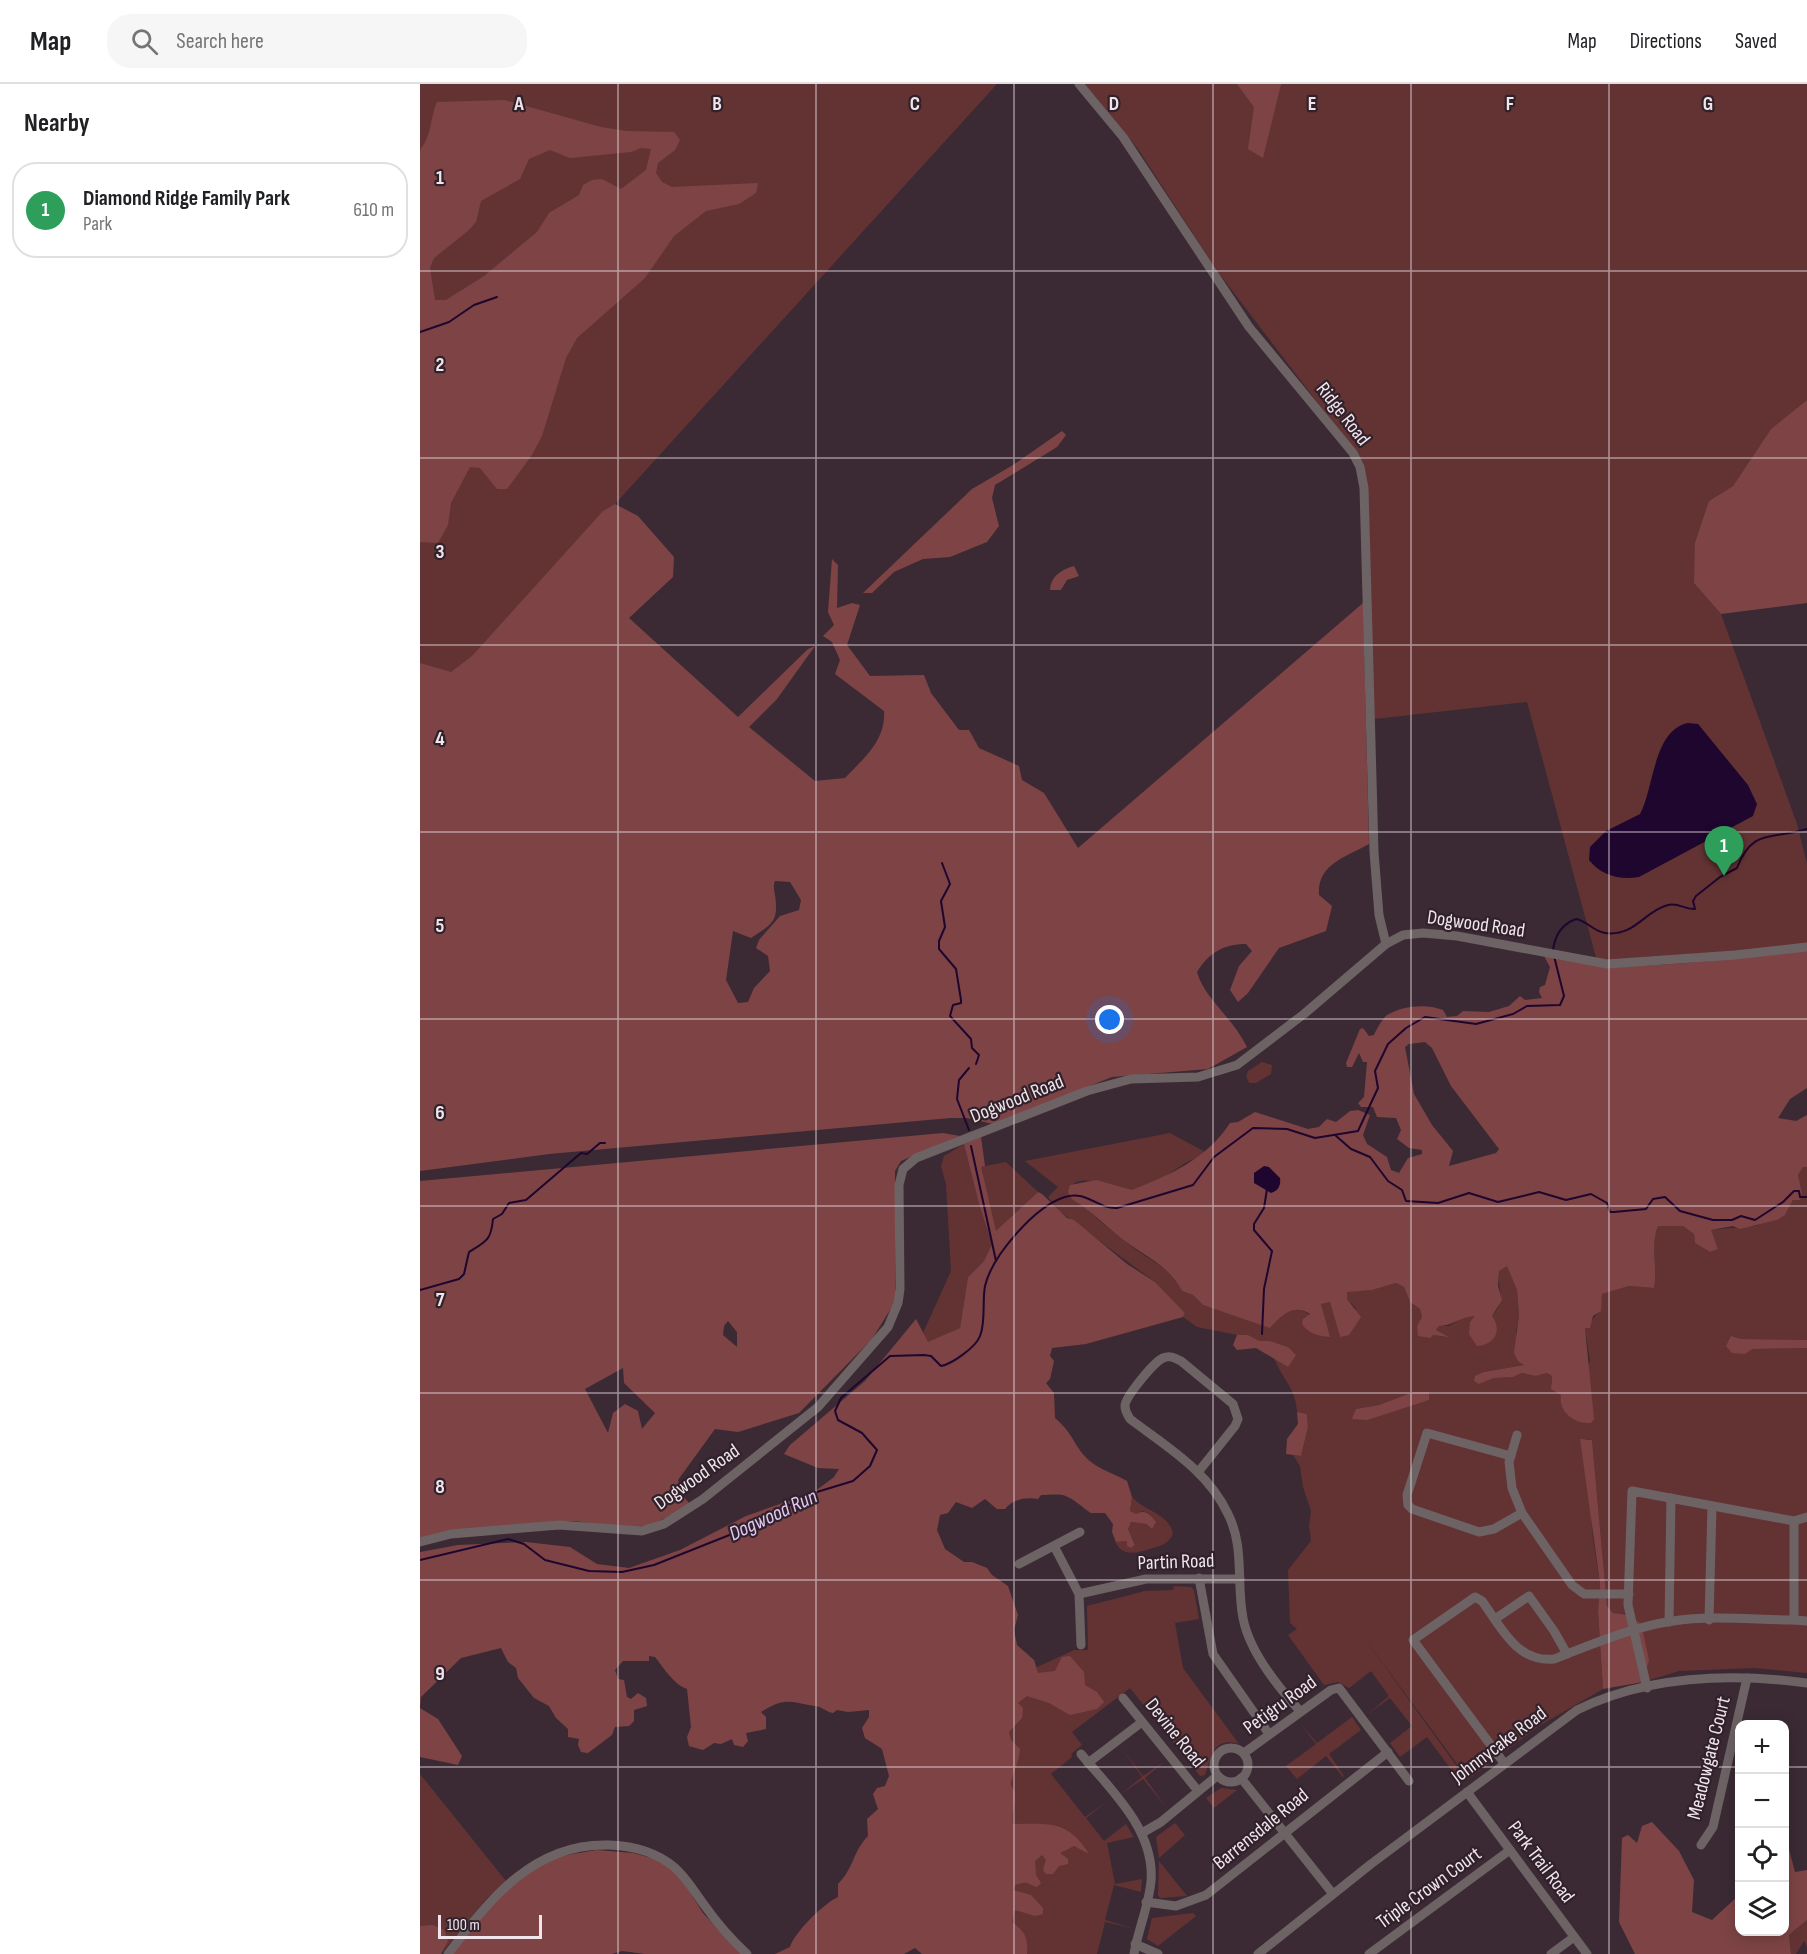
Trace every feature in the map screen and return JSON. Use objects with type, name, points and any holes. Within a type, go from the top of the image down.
[{"type":"street","name":"Ridge Road","points":[[1079,84],[1123,137],[1249,327],[1353,453],[1360,467],[1364,488],[1374,852],[1380,922],[1386,944]]},
{"type":"street","name":"Dogwood Road","points":[[420,1542],[451,1534],[559,1526],[642,1531],[680,1515],[799,1425],[840,1383],[888,1327],[898,1303],[900,1176],[908,1163],[1112,1083],[1148,1078],[1198,1077],[1237,1065],[1304,1014],[1386,944],[1403,935],[1423,933],[1464,938],[1588,962],[1618,964],[1735,955],[1807,946]]},
{"type":"street","points":[[1198,1471],[1235,1426],[1237,1412],[1233,1404],[1181,1361],[1172,1357],[1163,1358],[1128,1396],[1125,1405],[1126,1413],[1198,1471],[1223,1505],[1234,1527],[1241,1559],[1242,1617],[1250,1641],[1300,1711]]},
{"type":"street","points":[[1511,1456],[1427,1433],[1407,1495],[1408,1505],[1412,1509],[1479,1532],[1494,1529],[1521,1513]]},
{"type":"street","points":[[1517,1435],[1511,1456],[1512,1488],[1521,1513],[1572,1585],[1584,1594],[1629,1594]]},
{"type":"street","points":[[1647,1688],[1634,1631],[1629,1594],[1632,1491],[1794,1521],[1807,1517]]},
{"type":"street","points":[[1670,1622],[1671,1498]]},
{"type":"street","points":[[1710,1620],[1712,1506]]},
{"type":"street","points":[[1794,1521],[1794,1620]]},
{"type":"street","points":[[1019,1564],[1080,1532]]},
{"type":"street","points":[[1054,1546],[1079,1594],[1081,1644]]},
{"type":"street","name":"Partin Road","points":[[1079,1594],[1146,1578],[1240,1579]]},
{"type":"street","points":[[1199,1578],[1213,1654],[1269,1734]]},
{"type":"street","points":[[1495,1619],[1529,1596],[1567,1654]]},
{"type":"street","points":[[1504,1763],[1413,1640],[1475,1597],[1482,1601],[1515,1647],[1529,1656],[1545,1660],[1567,1654],[1610,1636],[1670,1622],[1807,1621]]},
{"type":"street","name":"Johnnycake Road","points":[[1258,1954],[1333,1894],[1576,1710],[1593,1702],[1647,1688],[1694,1680],[1747,1678],[1807,1683]]},
{"type":"street","name":"Meadowgate Court","points":[[1701,1845],[1713,1827],[1747,1678]]},
{"type":"street","name":"Petigru Road","points":[[1244,1754],[1300,1711],[1331,1690],[1339,1688],[1388,1752]]},
{"type":"street","name":"Devine Road","points":[[1123,1698],[1198,1791]]},
{"type":"street","points":[[1088,1763],[1142,1722]]},
{"type":"street","points":[[1234,1748],[1244,1754],[1247,1769],[1241,1778],[1231,1782],[1217,1776],[1215,1759],[1222,1750],[1234,1748]]},
{"type":"street","points":[[1388,1752],[1409,1781]]},
{"type":"street","name":"Barrensdale Road","points":[[1146,1902],[1176,1906],[1199,1899],[1388,1752]]},
{"type":"street","points":[[1081,1754],[1142,1833],[1151,1871],[1135,1949],[1158,1954]]},
{"type":"street","points":[[1142,1833],[1161,1822],[1217,1776]]},
{"type":"street","points":[[1241,1778],[1333,1894]]},
{"type":"street","name":"Park Trail Road","points":[[1467,1792],[1587,1954]]},
{"type":"street","points":[[448,1954],[500,1890],[529,1866],[570,1850],[607,1845],[647,1851],[669,1863],[684,1876],[713,1917],[747,1954]]},
{"type":"street","name":"Triple Crown Court","points":[[1369,1954],[1510,1850]]},
{"type":"street","points":[[1551,1954],[1574,1937]]},
{"type":"shaded area","points":[[420,84],[997,84],[615,504],[456,688],[420,676]]},
{"type":"shaded area","points":[[1085,84],[1807,84],[1807,400],[1771,429],[1733,486],[1709,501],[1694,583],[1721,614],[1797,824],[1807,864],[1807,943],[1772,949],[1597,961],[1527,702],[1374,719],[1367,480],[1363,462],[1218,272],[1138,149]]},
{"type":"shaded area","points":[[1237,84],[1281,84],[1263,158],[1248,149],[1254,107]]},
{"type":"shaded area","points":[[504,100],[601,127],[626,131],[674,132],[680,140],[675,150],[658,163],[656,173],[662,182],[672,187],[758,183],[756,193],[739,204],[706,211],[674,236],[645,278],[577,338],[566,358],[542,436],[532,455],[507,489],[497,489],[480,468],[470,467],[451,503],[448,525],[438,543],[420,542],[420,150],[427,139],[437,102]],"holes":[[[641,148],[651,149],[646,170],[621,189],[602,179],[592,180],[583,185],[579,195],[549,213],[537,232],[484,276],[446,300],[435,300],[430,268],[434,258],[476,222],[481,201],[520,179],[529,159],[550,150],[570,158],[631,152]]]},
{"type":"shaded area","points":[[1807,400],[1807,603],[1721,614],[1694,583],[1695,543],[1709,501],[1733,486],[1771,429]]},
{"type":"shaded area","points":[[1062,431],[1066,435],[1057,447],[995,485],[992,498],[999,526],[987,542],[950,557],[923,559],[894,572],[872,593],[863,593],[972,489],[1013,465]]},
{"type":"shaded area","points":[[615,504],[638,516],[674,557],[673,577],[629,618],[738,717],[808,649],[815,646],[777,699],[749,727],[815,781],[845,778],[878,740],[884,721],[884,711],[835,674],[840,660],[832,642],[823,636],[834,625],[828,612],[832,559],[838,565],[837,608],[852,603],[860,605],[847,645],[870,676],[924,675],[931,693],[959,730],[969,730],[979,748],[1019,766],[1022,780],[1044,793],[1078,848],[1363,603],[1369,844],[1335,863],[1323,876],[1319,895],[1332,906],[1326,931],[1279,948],[1248,993],[1238,1002],[1230,990],[1239,966],[1252,951],[1246,944],[1238,944],[1217,951],[1197,972],[1212,1000],[1247,1047],[1208,1069],[1112,1077],[993,1124],[967,1118],[950,1118],[549,1154],[420,1171],[420,663],[451,672],[472,656],[603,511]],"holes":[[[775,881],[790,882],[801,900],[799,910],[780,916],[759,940],[756,948],[768,956],[770,971],[754,988],[748,1002],[738,1003],[726,980],[733,931],[751,938],[769,925],[776,911]]]},
{"type":"shaded area","points":[[1074,566],[1079,576],[1067,580],[1061,590],[1050,590],[1052,581],[1058,574]]},
{"type":"shaded area","points":[[1688,723],[1698,724],[1748,785],[1757,804],[1753,816],[1639,877],[1611,876],[1599,870],[1589,860],[1590,847],[1606,831],[1640,814],[1661,748],[1676,728]]},
{"type":"shaded area","points":[[1807,950],[1807,1088],[1790,1099],[1778,1118],[1796,1121],[1807,1115],[1807,1167],[1803,1167],[1798,1175],[1802,1193],[1800,1200],[1793,1200],[1785,1215],[1777,1220],[1740,1229],[1733,1226],[1711,1230],[1718,1249],[1710,1252],[1695,1243],[1694,1234],[1683,1226],[1658,1226],[1655,1241],[1654,1288],[1629,1286],[1602,1294],[1601,1311],[1593,1316],[1590,1328],[1585,1328],[1594,1419],[1591,1423],[1574,1419],[1565,1412],[1561,1395],[1551,1389],[1552,1376],[1547,1373],[1536,1376],[1522,1373],[1513,1377],[1494,1378],[1479,1384],[1474,1381],[1475,1376],[1484,1372],[1524,1365],[1518,1361],[1514,1353],[1519,1315],[1517,1290],[1507,1266],[1499,1271],[1498,1286],[1502,1300],[1492,1316],[1497,1332],[1492,1340],[1483,1345],[1477,1346],[1469,1334],[1470,1322],[1475,1316],[1439,1326],[1436,1330],[1449,1337],[1418,1336],[1417,1326],[1422,1317],[1420,1309],[1410,1302],[1404,1287],[1396,1283],[1372,1290],[1347,1292],[1347,1299],[1361,1317],[1349,1335],[1340,1337],[1330,1302],[1321,1304],[1330,1337],[1308,1330],[1302,1324],[1303,1319],[1310,1314],[1299,1310],[1283,1315],[1270,1328],[1203,1305],[1193,1295],[1182,1291],[1176,1281],[1161,1266],[1072,1199],[1068,1192],[1070,1185],[1096,1180],[1132,1190],[1146,1185],[1199,1156],[1230,1123],[1238,1122],[1255,1112],[1308,1129],[1319,1127],[1327,1119],[1336,1122],[1350,1111],[1358,1110],[1370,1115],[1363,1135],[1367,1144],[1387,1157],[1391,1170],[1399,1173],[1408,1158],[1422,1154],[1422,1150],[1409,1148],[1397,1139],[1401,1130],[1396,1118],[1377,1117],[1373,1107],[1361,1107],[1358,1103],[1364,1097],[1367,1062],[1363,1062],[1359,1053],[1352,1067],[1347,1067],[1346,1063],[1360,1029],[1363,1028],[1369,1036],[1374,1035],[1387,1015],[1407,1008],[1422,1006],[1437,1008],[1443,1010],[1447,1017],[1457,1016],[1463,1011],[1489,1012],[1509,1006],[1520,996],[1525,1000],[1542,998],[1539,992],[1540,987],[1545,985],[1550,967],[1544,956],[1576,962],[1642,965],[1708,961]],"holes":[[[1425,1042],[1432,1048],[1451,1086],[1499,1149],[1496,1153],[1449,1166],[1453,1151],[1432,1125],[1414,1094],[1405,1047],[1409,1044]]]},
{"type":"shaded area","points":[[1262,1062],[1272,1065],[1271,1074],[1256,1083],[1249,1083],[1246,1076],[1248,1071]]},
{"type":"shaded area","points":[[943,1133],[960,1136],[901,1161],[895,1171],[895,1302],[872,1339],[799,1413],[738,1432],[715,1429],[678,1480],[682,1495],[691,1505],[651,1525],[628,1528],[575,1521],[525,1524],[420,1538],[420,1181]],"holes":[[[728,1321],[737,1332],[737,1347],[723,1335],[724,1326]],[[623,1368],[624,1383],[655,1413],[642,1429],[638,1411],[625,1404],[613,1413],[608,1433],[585,1389]]]},
{"type":"shaded area","points":[[1170,1133],[1207,1153],[1185,1163],[1165,1177],[1134,1190],[1091,1181],[1075,1183],[1069,1189],[1075,1199],[1105,1225],[1168,1273],[1182,1291],[1193,1295],[1203,1305],[1270,1327],[1288,1312],[1302,1311],[1315,1320],[1329,1337],[1321,1304],[1330,1302],[1340,1337],[1356,1308],[1347,1299],[1347,1291],[1372,1290],[1396,1283],[1404,1287],[1410,1302],[1420,1309],[1422,1317],[1417,1326],[1435,1335],[1447,1336],[1436,1330],[1439,1326],[1449,1326],[1466,1316],[1492,1316],[1500,1300],[1499,1271],[1507,1265],[1517,1290],[1519,1315],[1516,1333],[1524,1365],[1484,1372],[1479,1384],[1494,1378],[1513,1377],[1522,1373],[1536,1376],[1547,1373],[1552,1376],[1551,1384],[1561,1395],[1563,1409],[1568,1412],[1590,1361],[1585,1328],[1600,1311],[1602,1294],[1629,1286],[1654,1288],[1655,1241],[1658,1226],[1683,1226],[1694,1234],[1695,1243],[1710,1252],[1718,1249],[1710,1230],[1755,1226],[1785,1215],[1793,1200],[1802,1193],[1798,1175],[1803,1167],[1807,1167],[1807,1340],[1742,1339],[1732,1336],[1751,1349],[1807,1348],[1807,1673],[1755,1668],[1679,1671],[1643,1682],[1628,1615],[1613,1613],[1607,1606],[1592,1440],[1585,1439],[1593,1539],[1600,1583],[1598,1611],[1603,1689],[1539,1726],[1468,1779],[1357,1628],[1466,1779],[1461,1783],[1427,1737],[1400,1757],[1390,1743],[1412,1726],[1390,1698],[1368,1714],[1389,1696],[1371,1671],[1349,1688],[1338,1682],[1324,1685],[1288,1635],[1297,1629],[1290,1623],[1288,1570],[1311,1541],[1309,1526],[1311,1511],[1303,1487],[1300,1466],[1293,1455],[1301,1456],[1308,1427],[1307,1414],[1297,1412],[1292,1391],[1274,1358],[1288,1367],[1288,1347],[1270,1341],[1260,1341],[1248,1335],[1197,1327],[1183,1317],[1185,1313],[1155,1282],[1058,1210],[1048,1197],[1058,1187],[1025,1161]],"holes":[[[1413,1392],[1429,1400],[1406,1405],[1357,1409],[1379,1405]]]},
{"type":"shaded area","points":[[981,1137],[985,1166],[981,1167],[996,1231],[1038,1192],[1067,1218],[1074,1220],[1127,1264],[1155,1282],[1185,1313],[1183,1317],[1086,1344],[1052,1348],[1050,1356],[1054,1361],[1050,1379],[1046,1383],[1054,1393],[1055,1418],[1068,1431],[1086,1458],[1096,1466],[1127,1481],[1132,1497],[1130,1511],[1136,1514],[1147,1513],[1156,1522],[1152,1529],[1146,1524],[1131,1522],[1128,1529],[1135,1545],[1131,1548],[1127,1546],[1127,1541],[1116,1542],[1112,1532],[1113,1524],[1105,1513],[1091,1513],[1062,1495],[1041,1495],[1038,1499],[1020,1500],[1005,1509],[997,1509],[985,1499],[972,1508],[956,1502],[948,1513],[940,1515],[937,1530],[945,1549],[964,1562],[972,1562],[987,1568],[992,1575],[1008,1586],[1018,1615],[1014,1630],[1017,1645],[1034,1660],[1038,1673],[1055,1671],[1062,1657],[1070,1656],[1084,1672],[1085,1685],[1097,1692],[1104,1702],[1097,1709],[1070,1715],[1049,1703],[1027,1696],[1018,1703],[1023,1708],[1022,1718],[1009,1732],[1011,1740],[1020,1749],[1011,1784],[1015,1795],[1013,1824],[1057,1826],[1073,1835],[1089,1854],[1074,1846],[1060,1853],[1068,1859],[1068,1864],[1059,1866],[1053,1874],[1046,1874],[1043,1870],[1046,1860],[1042,1855],[1035,1861],[1036,1875],[1041,1883],[1037,1887],[1026,1883],[1015,1885],[1013,1890],[1031,1895],[1043,1908],[1043,1914],[1035,1916],[1015,1910],[1012,1922],[1025,1935],[1027,1954],[922,1954],[915,1948],[904,1954],[775,1954],[790,1947],[797,1934],[810,1919],[838,1897],[838,1884],[868,1836],[867,1819],[878,1809],[873,1794],[877,1788],[885,1786],[889,1776],[882,1749],[865,1738],[862,1728],[869,1717],[869,1710],[848,1712],[837,1710],[833,1713],[817,1706],[782,1702],[761,1712],[766,1717],[766,1729],[746,1733],[748,1741],[743,1747],[734,1745],[732,1739],[721,1744],[714,1743],[703,1750],[689,1746],[687,1737],[691,1727],[687,1689],[673,1680],[655,1657],[649,1656],[649,1661],[623,1661],[615,1670],[618,1679],[624,1680],[627,1697],[631,1699],[638,1693],[646,1698],[647,1706],[634,1710],[634,1721],[629,1726],[615,1727],[612,1735],[588,1753],[581,1752],[578,1745],[579,1739],[568,1737],[568,1729],[556,1718],[549,1706],[534,1698],[518,1678],[516,1668],[508,1662],[501,1648],[461,1658],[421,1697],[420,1708],[420,1552],[458,1545],[526,1542],[570,1547],[597,1564],[629,1568],[680,1550],[746,1516],[814,1492],[834,1477],[839,1469],[818,1468],[784,1454],[790,1445],[865,1381],[916,1319],[928,1342],[960,1328],[968,1277],[984,1261],[992,1244],[964,1144]]},
{"type":"shaded area","points":[[964,1144],[992,1244],[984,1261],[968,1277],[960,1328],[928,1343],[923,1333],[951,1271],[946,1184],[941,1166],[944,1156]]},
{"type":"shaded area","points":[[1006,1162],[1038,1192],[996,1232],[980,1167]]},
{"type":"shaded area","points":[[1264,1166],[1269,1167],[1280,1178],[1279,1187],[1271,1193],[1254,1183],[1254,1173]]},
{"type":"shaded area","points":[[1237,1335],[1248,1335],[1260,1341],[1270,1341],[1288,1347],[1296,1355],[1288,1367],[1256,1348],[1237,1350],[1233,1345]]},
{"type":"shaded area","points":[[1731,1336],[1742,1339],[1807,1340],[1807,1348],[1752,1349],[1745,1354],[1732,1353],[1726,1346]]},
{"type":"shaded area","points":[[1413,1392],[1429,1392],[1429,1400],[1367,1420],[1352,1419],[1356,1409],[1379,1405]]},
{"type":"shaded area","points":[[1297,1412],[1307,1414],[1308,1427],[1301,1456],[1286,1454],[1287,1439],[1298,1424]]},
{"type":"shaded area","points":[[1580,1439],[1592,1440],[1607,1606],[1613,1613],[1628,1615],[1641,1624],[1649,1660],[1643,1682],[1603,1689],[1598,1611],[1600,1583]]},
{"type":"shaded area","points":[[1132,1497],[1162,1517],[1171,1527],[1173,1534],[1166,1543],[1134,1553],[1125,1552],[1117,1545],[1114,1539],[1116,1542],[1127,1541],[1127,1546],[1131,1548],[1135,1544],[1128,1529],[1131,1522],[1146,1524],[1151,1529],[1156,1522],[1149,1513],[1142,1511],[1136,1514],[1130,1511]]},
{"type":"shaded area","points":[[1174,1586],[1191,1587],[1194,1590],[1199,1619],[1175,1623],[1183,1668],[1239,1744],[1230,1742],[1218,1746],[1214,1750],[1205,1775],[1200,1776],[1130,1688],[1072,1732],[1082,1745],[1071,1754],[1072,1757],[1051,1774],[1085,1817],[1108,1801],[1086,1818],[1104,1841],[1126,1824],[1134,1837],[1107,1843],[1115,1884],[1142,1879],[1141,1892],[1114,1885],[1105,1920],[1132,1928],[1105,1922],[1097,1954],[1006,1954],[1007,1681],[1074,1650],[1088,1650],[1087,1606],[1145,1591],[1173,1590]]},
{"type":"shaded area","points":[[420,1708],[438,1719],[462,1756],[458,1765],[420,1757]]},
{"type":"shaded area","points":[[1352,1717],[1361,1730],[1329,1754],[1344,1776],[1326,1756],[1297,1779],[1286,1766],[1316,1744],[1300,1723],[1317,1743]]},
{"type":"shaded area","points":[[1121,1747],[1143,1776],[1164,1762],[1145,1778],[1166,1807],[1143,1779],[1121,1794],[1142,1777]]},
{"type":"shaded area","points":[[420,1774],[506,1881],[486,1899],[441,1954],[420,1954]]},
{"type":"shaded area","points":[[1221,1788],[1237,1790],[1214,1808],[1206,1798]]},
{"type":"shaded area","points":[[1652,1822],[1679,1851],[1694,1880],[1692,1912],[1712,1920],[1735,1899],[1735,1936],[1789,1935],[1791,1954],[1635,1954],[1619,1922],[1622,1838],[1628,1835],[1637,1843],[1642,1826]]},
{"type":"shaded area","points":[[1175,1823],[1185,1835],[1159,1858],[1156,1837]]},
{"type":"shaded area","points":[[1789,1849],[1795,1872],[1807,1870],[1807,1920],[1789,1935]]},
{"type":"shaded area","points":[[597,1850],[633,1853],[659,1860],[679,1875],[703,1913],[741,1954],[645,1954],[622,1951],[612,1954],[453,1954],[501,1896],[530,1872],[564,1856]]},
{"type":"shaded area","points":[[1159,1861],[1187,1896],[1160,1898],[1158,1895]]},
{"type":"shaded area","points":[[1193,1913],[1196,1916],[1158,1946],[1147,1939],[1152,1918]]},
{"type":"shaded area","points":[[1807,1920],[1807,1947],[1804,1941],[1796,1954],[1791,1954],[1789,1935]]},
{"type":"shaded area","points":[[433,1925],[444,1930],[448,1941],[441,1954],[420,1954],[420,1926]]},
{"type":"waterway","points":[[420,332],[449,322],[474,305],[497,297]]},
{"type":"waterway","name":"Dogwood Run","points":[[1553,950],[1560,931],[1576,919],[1601,932],[1615,933],[1632,927],[1652,912],[1668,905],[1675,904],[1695,909],[1693,901],[1696,896],[1720,877],[1737,868],[1743,855],[1756,841],[1807,829]]},
{"type":"waterway","points":[[942,863],[950,884],[941,901],[945,927],[939,941],[939,949],[956,969],[961,1000],[961,1003],[953,1005],[950,1016],[971,1039],[972,1048],[979,1055],[976,1064]]},
{"type":"waterway","name":"Dogwood Run","points":[[420,1560],[508,1539],[524,1544],[545,1560],[589,1571],[622,1572],[654,1565],[757,1524],[807,1495],[853,1481],[870,1466],[877,1450],[862,1433],[838,1420],[835,1411],[841,1398],[890,1356],[931,1356],[941,1366],[969,1350],[978,1340],[982,1330],[984,1292],[989,1274],[1005,1247],[1041,1210],[1053,1202],[1073,1196],[1080,1196],[1110,1208],[1117,1208],[1193,1185],[1214,1157],[1253,1128],[1287,1129],[1315,1138],[1358,1131],[1378,1088],[1375,1071],[1388,1044],[1406,1028],[1425,1017],[1476,1024],[1513,1014],[1527,1006],[1560,1005],[1564,996],[1554,956]]},
{"type":"waterway","points":[[969,1068],[959,1080],[957,1099],[969,1130]]},
{"type":"waterway","points":[[1335,1135],[1351,1149],[1370,1157],[1388,1181],[1402,1190],[1406,1201],[1438,1203],[1469,1193],[1498,1202],[1539,1192],[1566,1200],[1591,1194],[1607,1203],[1610,1212],[1614,1212],[1646,1209],[1653,1199],[1665,1197],[1680,1211],[1713,1220],[1732,1220],[1741,1216],[1755,1220],[1783,1202],[1794,1191],[1799,1191],[1800,1197],[1807,1197]]},
{"type":"waterway","points":[[420,1290],[459,1279],[464,1274],[469,1252],[487,1239],[493,1219],[502,1214],[509,1203],[526,1200],[581,1153],[587,1154],[600,1143],[605,1143]]},
{"type":"waterway","points":[[971,1146],[996,1261]]},
{"type":"waterway","points":[[1262,1334],[1264,1289],[1272,1251],[1254,1230],[1254,1224],[1264,1208],[1267,1189]]},
{"type":"place","name":"Diamond Ridge Family Park","points":[[1724,876]]}]
